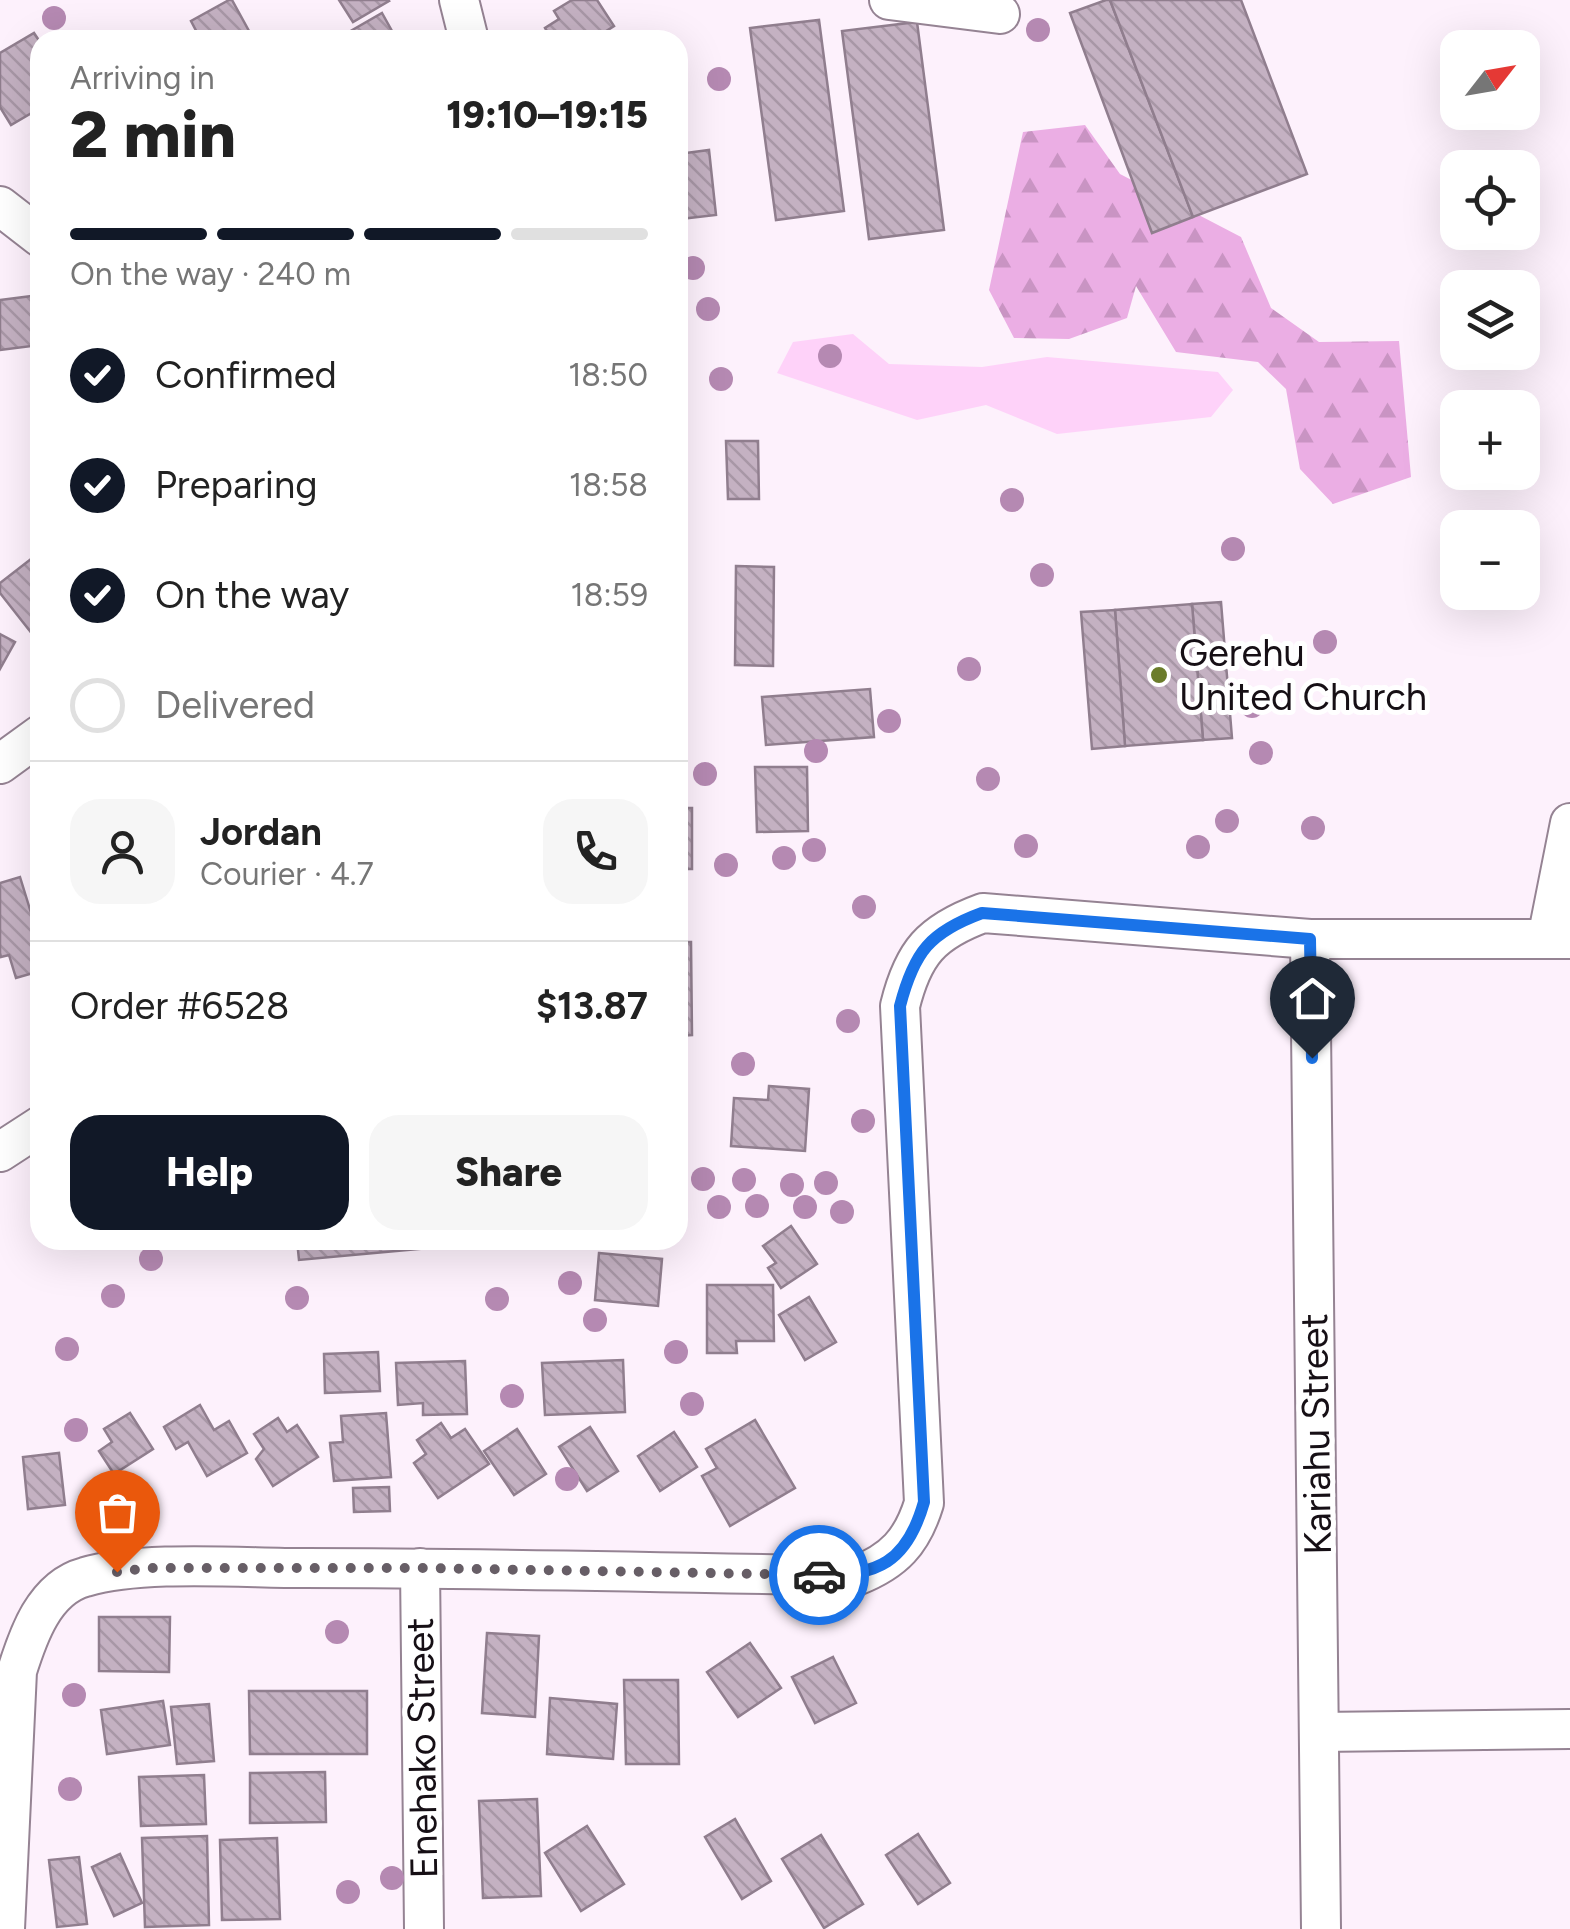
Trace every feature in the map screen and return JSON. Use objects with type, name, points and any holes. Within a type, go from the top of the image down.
[{"type":"street","points":[[461,0],[467,30]]},
{"type":"street","points":[[888,0],[1000,14]]},
{"type":"street","points":[[0,206],[30,228]]},
{"type":"street","points":[[0,764],[30,742]]},
{"type":"street","points":[[6,1929],[18,1671],[28,1634],[48,1603],[63,1588],[83,1577],[150,1568],[420,1568],[856,1576],[881,1566],[902,1550],[917,1528],[924,1502],[900,1006],[908,974],[926,946],[952,924],[982,913],[1310,939],[1559,939],[1570,822]]},
{"type":"street","name":"Kariahu Street","points":[[1310,939],[1321,1929]]},
{"type":"street","points":[[0,1152],[30,1132]]},
{"type":"street","name":"Enehako Street","points":[[420,1568],[424,1929]]},
{"type":"street","points":[[1319,1732],[1570,1728]]},
{"type":"shaded area","points":[[853,334],[889,364],[982,367],[1047,357],[1218,372],[1233,390],[1211,417],[1057,434],[986,405],[917,420],[777,373],[793,342]]},
{"type":"green space","points":[[1085,125],[1120,174],[1241,237],[1271,308],[1319,342],[1399,341],[1411,477],[1333,504],[1300,469],[1286,389],[1258,362],[1176,352],[1136,286],[1127,318],[1069,339],[1014,338],[989,290],[1023,132]]},
{"type":"building","points":[[232,0],[248,30],[196,30],[191,21]]},
{"type":"building","points":[[339,0],[388,0],[389,1],[353,22]]},
{"type":"building","points":[[572,0],[597,0],[614,26],[608,30],[546,30],[559,19],[554,11]]},
{"type":"building","points":[[1110,0],[1193,217],[1152,233],[1070,13]]},
{"type":"building","points":[[1110,0],[1241,0],[1307,174],[1193,217]]},
{"type":"building","points":[[382,13],[391,30],[352,30]]},
{"type":"building","points":[[819,20],[844,211],[776,220],[750,28]]},
{"type":"building","points":[[917,22],[944,230],[869,239],[842,31]]},
{"type":"building","points":[[30,35],[30,114],[11,125],[0,107],[0,53]]},
{"type":"building","points":[[709,150],[716,215],[688,218],[688,153]]},
{"type":"building","points":[[30,296],[30,346],[0,350],[0,300]]},
{"type":"building","points":[[726,441],[758,441],[759,499],[728,499]]},
{"type":"building","points":[[30,560],[30,631],[0,593],[0,583]]},
{"type":"building","points":[[736,566],[774,567],[773,666],[735,665]]},
{"type":"building","points":[[1221,602],[1232,738],[1203,740],[1192,604]]},
{"type":"building","name":"Gerehu United Church","points":[[1192,604],[1203,740],[1125,746],[1115,610]]},
{"type":"building","points":[[1115,610],[1125,746],[1092,749],[1081,612]]},
{"type":"building","points":[[0,634],[15,642],[0,669]]},
{"type":"building","points":[[870,689],[874,737],[766,745],[762,697]]},
{"type":"building","points":[[755,767],[807,767],[808,831],[757,832]]},
{"type":"building","points":[[688,808],[692,808],[692,869],[688,869]]},
{"type":"building","points":[[20,877],[30,910],[30,974],[16,978],[9,955],[1,957],[0,953],[0,883]]},
{"type":"building","points":[[688,942],[691,942],[692,1035],[688,1035]]},
{"type":"building","points":[[769,1086],[809,1089],[805,1151],[731,1146],[734,1098],[768,1100]]},
{"type":"building","points":[[791,1226],[817,1264],[781,1288],[768,1268],[776,1263],[763,1246]]},
{"type":"building","points":[[298,1250],[406,1250],[299,1260]]},
{"type":"building","points":[[599,1253],[662,1259],[658,1306],[595,1300]]},
{"type":"building","points":[[707,1285],[773,1285],[774,1341],[736,1341],[737,1353],[707,1353]]},
{"type":"building","points":[[809,1297],[836,1342],[805,1360],[779,1315]]},
{"type":"building","points":[[378,1352],[380,1391],[325,1393],[324,1354]]},
{"type":"building","points":[[623,1360],[625,1412],[545,1415],[542,1363]]},
{"type":"building","points":[[465,1361],[467,1414],[423,1415],[423,1403],[398,1405],[396,1363]]},
{"type":"building","points":[[200,1405],[214,1430],[229,1421],[247,1453],[207,1476],[188,1442],[176,1449],[164,1427]]},
{"type":"building","points":[[130,1413],[153,1449],[114,1474],[99,1451],[112,1442],[104,1429]]},
{"type":"building","points":[[386,1413],[391,1477],[334,1481],[330,1443],[343,1442],[341,1416]]},
{"type":"building","points":[[278,1418],[287,1432],[297,1425],[318,1457],[273,1486],[256,1459],[264,1449],[254,1434]]},
{"type":"building","points":[[755,1420],[795,1488],[730,1526],[702,1476],[717,1468],[706,1449]]},
{"type":"building","points":[[441,1423],[451,1438],[465,1429],[489,1464],[438,1498],[414,1463],[426,1454],[417,1440]]},
{"type":"building","points":[[590,1427],[618,1471],[587,1491],[559,1447]]},
{"type":"building","points":[[517,1429],[546,1474],[514,1495],[484,1451]]},
{"type":"building","points":[[674,1432],[697,1467],[660,1491],[638,1456]]},
{"type":"building","points":[[59,1453],[65,1505],[28,1509],[23,1457]]},
{"type":"building","points":[[389,1487],[390,1511],[354,1512],[353,1488]]},
{"type":"building","points":[[99,1617],[170,1617],[169,1672],[99,1671]]},
{"type":"building","points":[[487,1633],[539,1636],[535,1717],[482,1713]]},
{"type":"building","points":[[750,1643],[781,1688],[738,1717],[707,1672]]},
{"type":"building","points":[[833,1657],[856,1703],[815,1723],[792,1677]]},
{"type":"building","points":[[624,1680],[678,1680],[679,1764],[626,1764]]},
{"type":"building","points":[[249,1691],[367,1691],[367,1754],[250,1754]]},
{"type":"building","points":[[550,1698],[617,1704],[613,1759],[547,1754]]},
{"type":"building","points":[[163,1701],[170,1745],[107,1754],[101,1710]]},
{"type":"building","points":[[209,1704],[214,1761],[177,1764],[171,1707]]},
{"type":"building","points":[[325,1772],[326,1822],[250,1823],[250,1773]]},
{"type":"building","points":[[204,1775],[206,1824],[141,1826],[139,1777]]},
{"type":"building","points":[[537,1799],[541,1896],[483,1898],[479,1801]]},
{"type":"building","points":[[735,1819],[771,1881],[742,1899],[705,1837]]},
{"type":"building","points":[[587,1826],[624,1884],[581,1911],[545,1853]]},
{"type":"building","points":[[918,1834],[950,1883],[918,1904],[886,1855]]},
{"type":"building","points":[[821,1835],[863,1904],[824,1928],[782,1859]]},
{"type":"building","points":[[207,1836],[209,1925],[145,1927],[142,1838]]},
{"type":"building","points":[[277,1838],[280,1919],[222,1920],[220,1840]]},
{"type":"building","points":[[120,1854],[142,1903],[114,1916],[92,1867]]},
{"type":"building","points":[[79,1857],[87,1924],[57,1927],[49,1860]]},
{"type":"way so far","points":[[117,1572],[150,1568],[420,1568],[819,1575]]},
{"type":"place","name":"Gerehu United Church","points":[[1159,675]]},
{"type":"route","points":[[819,1575],[856,1576],[881,1566],[902,1550],[917,1528],[924,1502],[900,1006],[908,974],[926,946],[952,924],[982,913],[1310,939],[1312,1058]]}]
